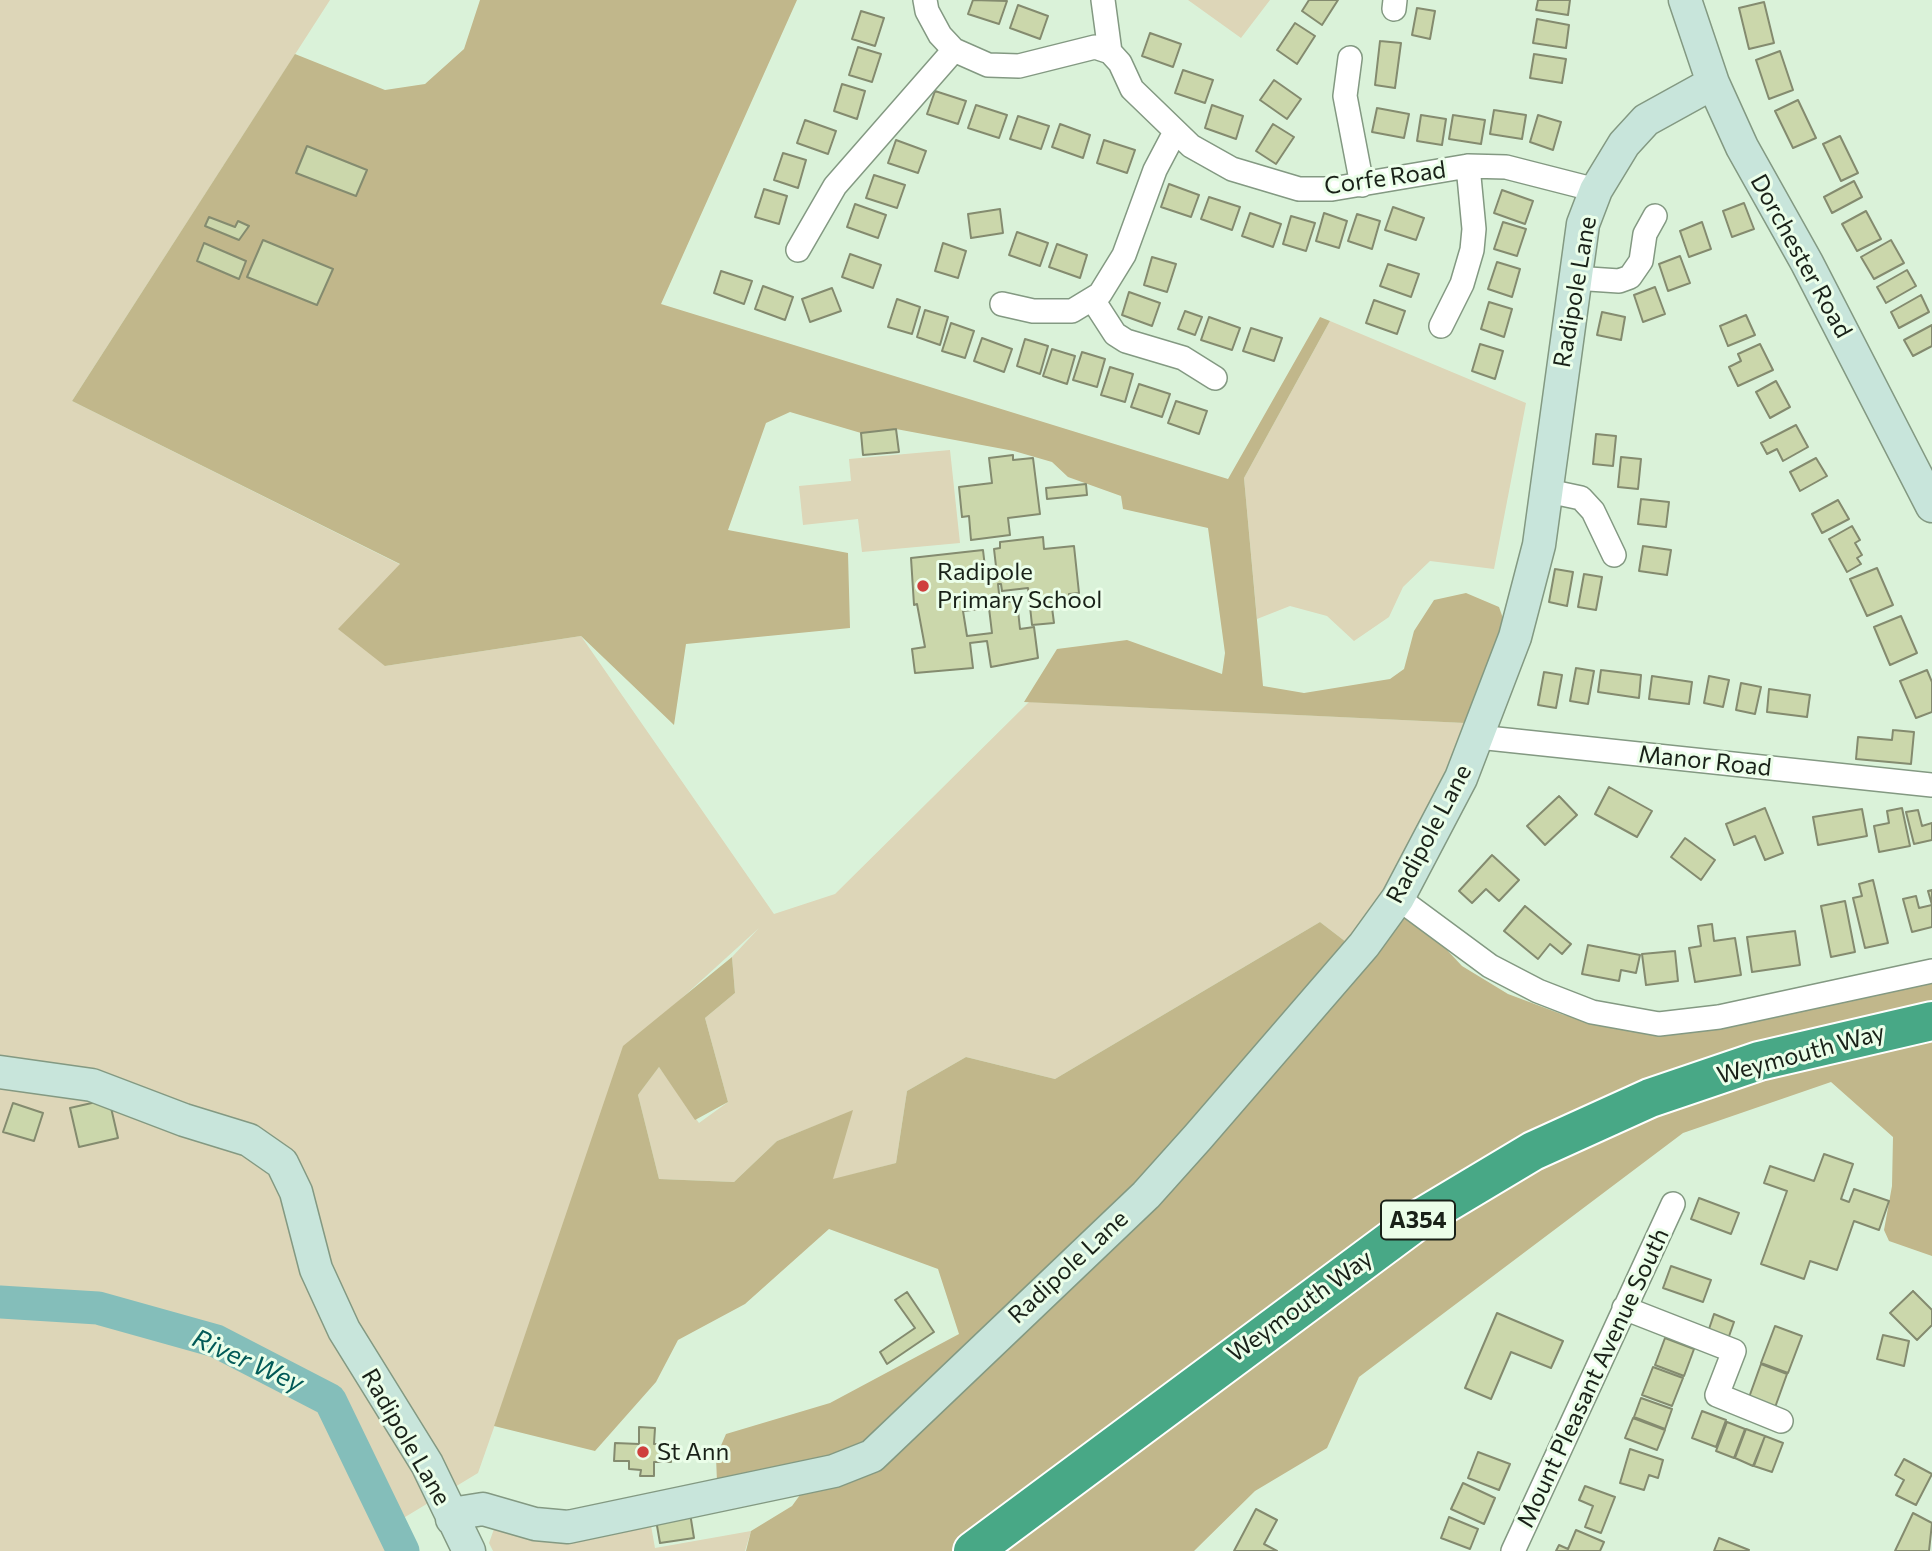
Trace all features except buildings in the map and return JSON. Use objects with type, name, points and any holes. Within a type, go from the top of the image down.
[{"type":"highway","name":"Weymouth Way","points":[[973,1551],[1398,1234],[1533,1151],[1650,1098],[1759,1061],[1932,1021]]},
{"type":"street","points":[[925,0],[936,29],[954,50],[970,59],[1004,67],[1019,66],[1094,47],[1110,52]]},
{"type":"street","name":"Corfe Road","points":[[1102,0],[1110,52],[1120,63],[1132,89],[1175,132],[1207,157],[1266,181],[1299,189],[1362,185],[1468,166],[1506,167],[1595,190]]},
{"type":"street","name":"Dorchester Road","points":[[1685,0],[1713,83],[1742,146],[1807,263],[1932,506]]},
{"type":"street","points":[[798,250],[835,186],[954,50]]},
{"type":"street","points":[[1350,58],[1345,96],[1362,185]]},
{"type":"street","name":"Radipole Lane","points":[[0,1072],[92,1085],[184,1120],[249,1140],[282,1163],[296,1192],[316,1269],[344,1330],[427,1464],[452,1518],[464,1512],[483,1509],[526,1522],[568,1527],[834,1471],[872,1456],[1146,1195],[1364,945],[1398,898],[1446,810],[1478,737],[1516,637],[1539,545],[1574,278],[1583,224],[1595,190],[1624,144],[1646,120],[1713,83]]},
{"type":"street","points":[[1002,304],[1033,311],[1072,311],[1093,300],[1124,255],[1155,170],[1175,132]]},
{"type":"street","points":[[1441,326],[1462,284],[1472,250],[1474,229],[1468,166]]},
{"type":"street","points":[[1574,278],[1619,281],[1630,277],[1641,261],[1645,234],[1655,216]]},
{"type":"street","points":[[1093,300],[1115,334],[1126,341],[1183,358],[1215,378]]},
{"type":"street","points":[[1548,491],[1581,498],[1593,511],[1615,555]]},
{"type":"street","name":"Manor Road","points":[[1478,737],[1932,785]]},
{"type":"street","points":[[1398,898],[1490,966],[1538,991],[1592,1012],[1659,1024],[1719,1017],[1932,971]]},
{"type":"street","name":"Mount Pleasant Avenue South","points":[[1513,1551],[1623,1307],[1673,1204]]},
{"type":"street","points":[[1623,1307],[1734,1351],[1717,1395],[1782,1420]]},
{"type":"street","points":[[452,1518],[469,1551]]},
{"type":"shaded area","points":[[0,0],[330,0],[72,401],[401,565],[385,666],[581,636],[774,914],[835,894],[1029,702],[1465,723],[1418,843],[1393,896],[1346,942],[1320,922],[1055,1079],[966,1057],[907,1091],[896,1163],[832,1180],[852,1111],[777,1141],[734,1182],[659,1179],[638,1095],[659,1067],[699,1123],[728,1102],[705,1018],[735,993],[732,957],[759,928],[627,1048],[478,1473],[377,1534],[386,1551],[0,1551]]},
{"type":"shaded area","points":[[480,0],[797,0],[661,304],[1228,479],[1320,317],[1330,321],[1244,478],[1263,686],[1304,693],[1390,679],[1404,669],[1414,631],[1434,600],[1466,593],[1499,607],[1504,621],[1465,723],[1024,702],[1057,649],[1127,640],[1222,674],[1225,653],[1208,528],[1123,509],[1121,496],[1068,477],[1052,462],[1014,451],[896,429],[861,433],[790,412],[766,423],[728,530],[848,553],[850,628],[686,644],[674,725],[581,636],[385,666],[338,629],[400,564],[72,401],[295,54],[385,90],[425,84],[464,49]]},
{"type":"shaded area","points":[[1188,0],[1270,0],[1241,38]]},
{"type":"shaded area","points":[[1330,321],[1526,403],[1494,569],[1430,561],[1403,587],[1389,617],[1354,641],[1327,616],[1290,606],[1257,619],[1244,478]]},
{"type":"shaded area","points":[[950,450],[960,543],[862,552],[858,519],[803,525],[799,486],[851,481],[849,459]]},
{"type":"shaded area","points":[[1398,898],[1462,966],[1508,994],[1564,1015],[1659,1033],[1932,977],[1932,1256],[1889,1241],[1884,1230],[1892,1186],[1893,1137],[1831,1082],[1683,1133],[1359,1377],[1327,1448],[1255,1491],[1194,1551],[746,1551],[751,1531],[792,1506],[805,1488],[717,1482],[716,1457],[726,1434],[830,1403],[959,1334],[938,1269],[829,1229],[745,1304],[678,1340],[656,1382],[595,1451],[494,1426],[623,1046],[732,957],[735,993],[705,1018],[728,1102],[695,1120],[659,1067],[638,1095],[659,1179],[734,1182],[777,1141],[853,1110],[833,1179],[896,1163],[907,1091],[966,1057],[1055,1079],[1320,922],[1346,942]]},
{"type":"shaded area","points":[[650,1520],[655,1548],[751,1531],[745,1551],[493,1551],[489,1543],[494,1529],[526,1535]]},
{"type":"waterway","name":"River Wey","points":[[0,1302],[98,1308],[216,1341],[330,1400],[403,1551]]},
{"type":"place","name":"Radipole Primary School","points":[[923,586]]},
{"type":"place","name":"St Ann","points":[[643,1452]]}]
